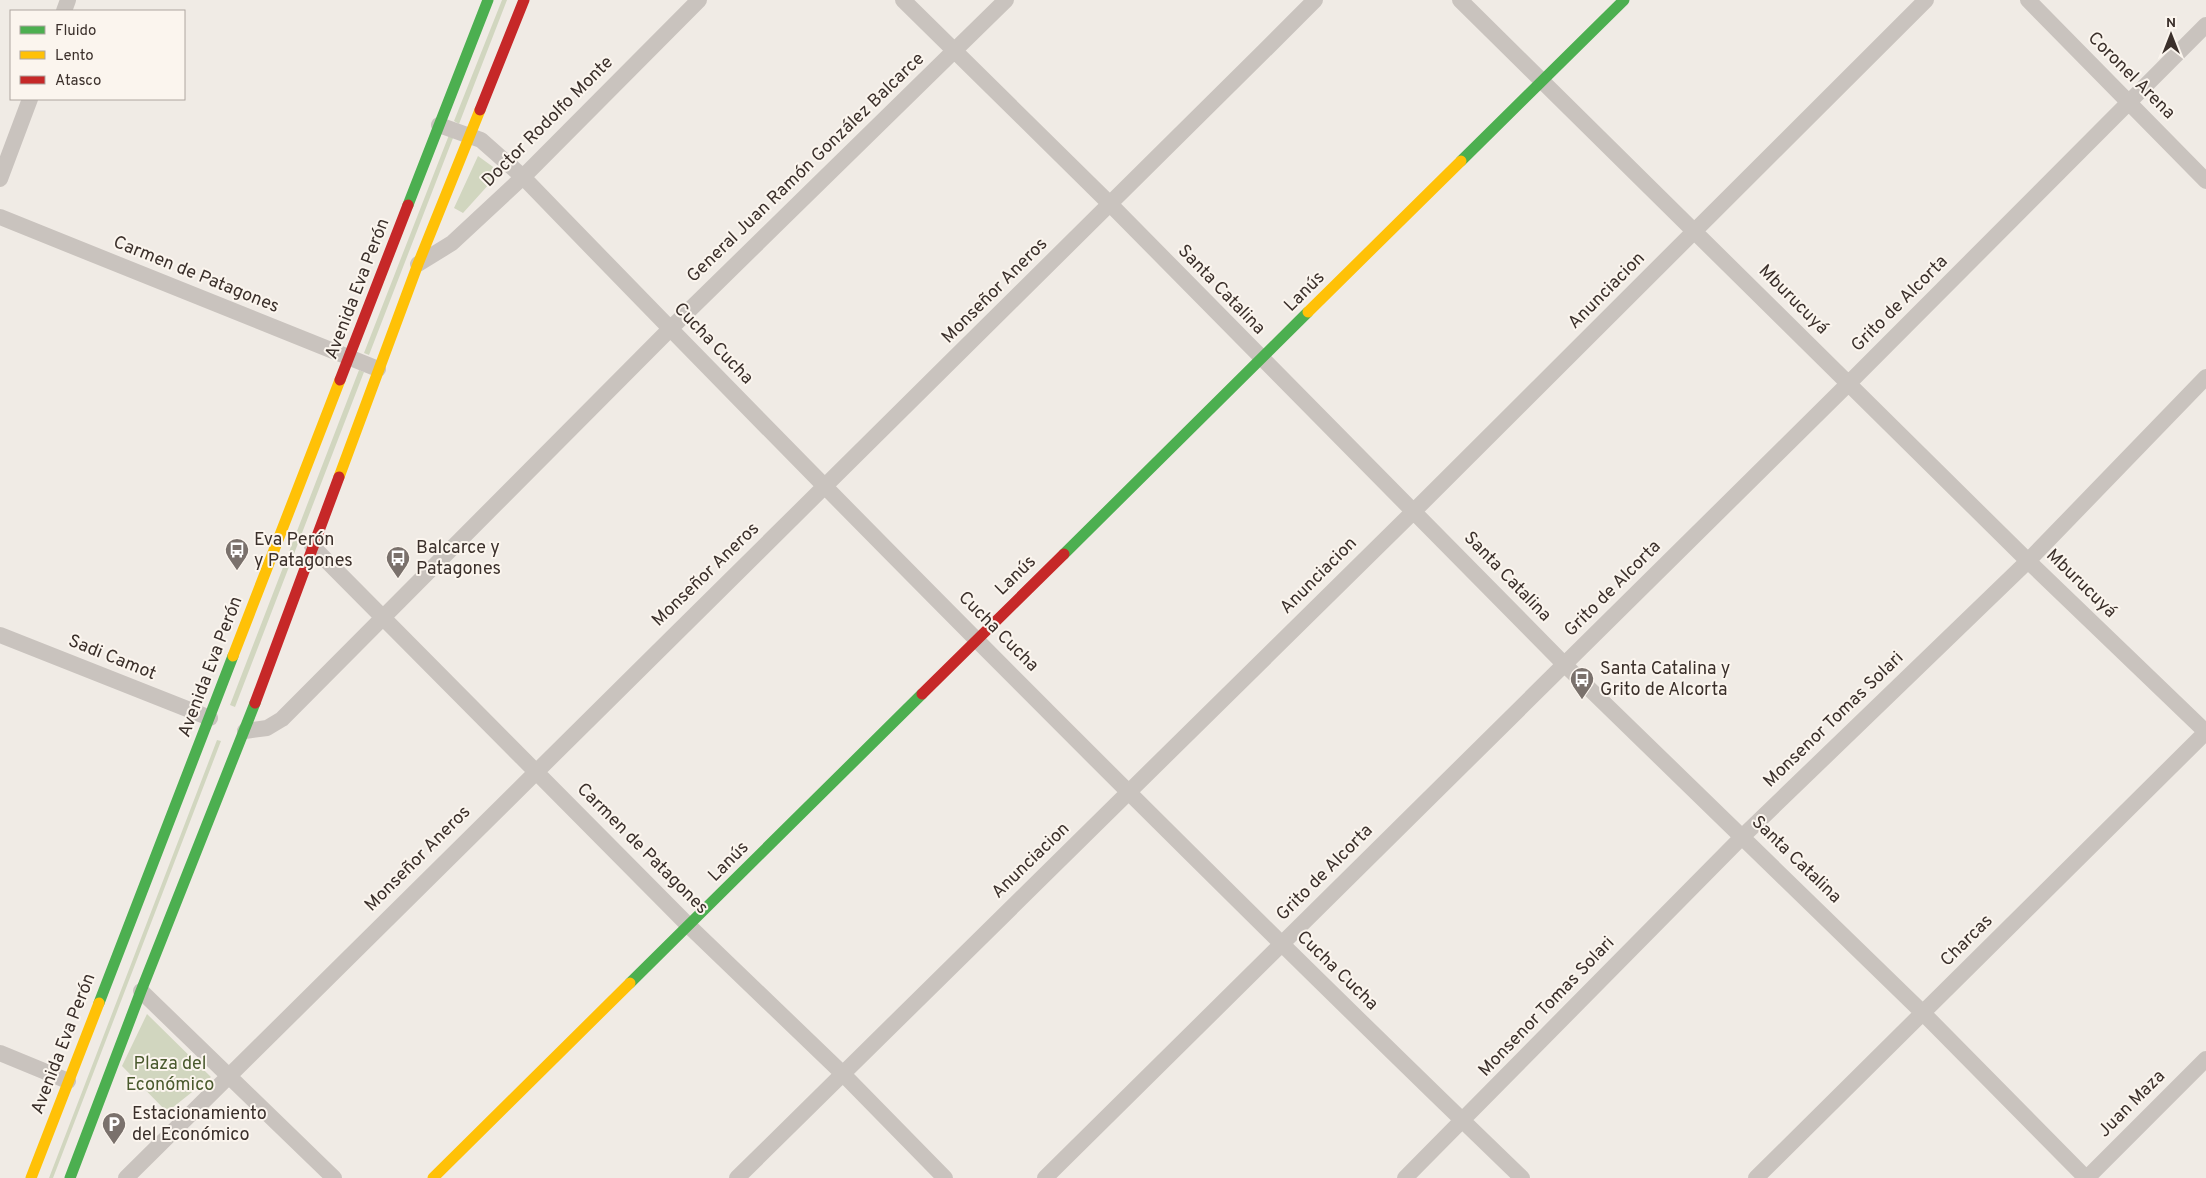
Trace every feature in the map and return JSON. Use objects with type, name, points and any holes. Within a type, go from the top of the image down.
[{"type":"main road","name":"Avenida Eva Perón","points":[[31,1178],[488,0]]},
{"type":"main road","points":[[70,1178],[141,991],[245,731],[418,264],[524,0]]},
{"type":"main road","name":"Lanús","points":[[434,1178],[977,638],[1262,360],[1624,0]]},
{"type":"street","name":"Doctor Rodolfo Monte","points":[[418,264],[452,244],[523,177],[699,0]]},
{"type":"street","name":"Santa Catalina","points":[[903,0],[1111,205],[1565,665],[1923,1013],[2086,1178]]},
{"type":"street","name":"General Juan Ramón González Balcarce","points":[[245,731],[267,728],[282,719],[670,329],[1006,0]]},
{"type":"street","name":"Monseñor Aneros","points":[[126,1178],[536,770],[1111,205],[1315,0]]},
{"type":"street","name":"Mburucuyá","points":[[1460,0],[2028,561],[2206,732]]},
{"type":"street","name":"Anunciacion","points":[[737,1178],[1414,511],[1926,0]]},
{"type":"street","name":"Coronel Arena","points":[[2028,0],[2206,181]]},
{"type":"street","name":"Grito de Alcorta","points":[[1045,1178],[1848,384],[2206,25]]},
{"type":"street","points":[[0,179],[30,100]]},
{"type":"street","name":"Cucha Cucha","points":[[439,125],[481,140],[523,177],[824,487],[1281,944],[1522,1178]]},
{"type":"street","name":"Carmen de Patagones","points":[[0,217],[378,369]]},
{"type":"street","name":"Monsenor Tomas Solari","points":[[1405,1178],[1743,836],[2028,561],[2206,377]]},
{"type":"street","name":"Carmen de Patagones","points":[[312,546],[689,926],[842,1073],[945,1178]]},
{"type":"street","name":"Sadi Camot","points":[[0,635],[210,718]]},
{"type":"street","name":"Charcas","points":[[1756,1178],[2206,732]]},
{"type":"street","points":[[141,991],[334,1178]]},
{"type":"street","points":[[0,1053],[68,1081]]},
{"type":"street","name":"Juan Maza","points":[[2086,1178],[2206,1059]]},
{"type":"green space","points":[[502,0],[507,0],[459,124],[454,121]]},
{"type":"green space","points":[[449,135],[453,138],[369,355],[364,353]]},
{"type":"green space","points":[[478,156],[500,172],[463,213],[454,208]]},
{"type":"green space","points":[[359,370],[364,372],[235,707],[230,705]]},
{"type":"green space","points":[[217,740],[221,741],[53,1178],[49,1178]]},
{"type":"green space","name":"Plaza del Económico","points":[[147,1014],[211,1077],[167,1112],[122,1066]]},
{"type":"traffic: fast","points":[[408,205],[488,0]]},
{"type":"traffic: fast","points":[[1461,161],[1624,0]]},
{"type":"traffic: fast","points":[[1064,554],[1308,312]]},
{"type":"traffic: fast","points":[[99,1003],[233,656]]},
{"type":"traffic: fast","points":[[630,983],[922,694]]},
{"type":"traffic: fast","points":[[70,1178],[141,991],[255,703]]},
{"type":"traffic: slow","points":[[339,477],[418,264],[480,110]]},
{"type":"traffic: slow","points":[[1308,312],[1461,161]]},
{"type":"traffic: slow","points":[[233,656],[340,380]]},
{"type":"traffic: slow","points":[[433,1178],[630,983]]},
{"type":"traffic: slow","points":[[31,1178],[99,1003]]},
{"type":"traffic: jam","points":[[480,110],[524,0]]},
{"type":"traffic: jam","points":[[340,380],[408,205]]},
{"type":"traffic: jam","points":[[255,703],[339,477]]},
{"type":"traffic: jam","points":[[922,694],[1064,554]]},
{"type":"place","name":"Eva Perón y Patagones","points":[[237,571]]},
{"type":"place","name":"Balcarce y Patagones","points":[[398,579]]},
{"type":"place","name":"Santa Catalina y Grito de Alcorta","points":[[1582,700]]},
{"type":"place","name":"Estacionamiento del Económico","points":[[114,1145]]}]
